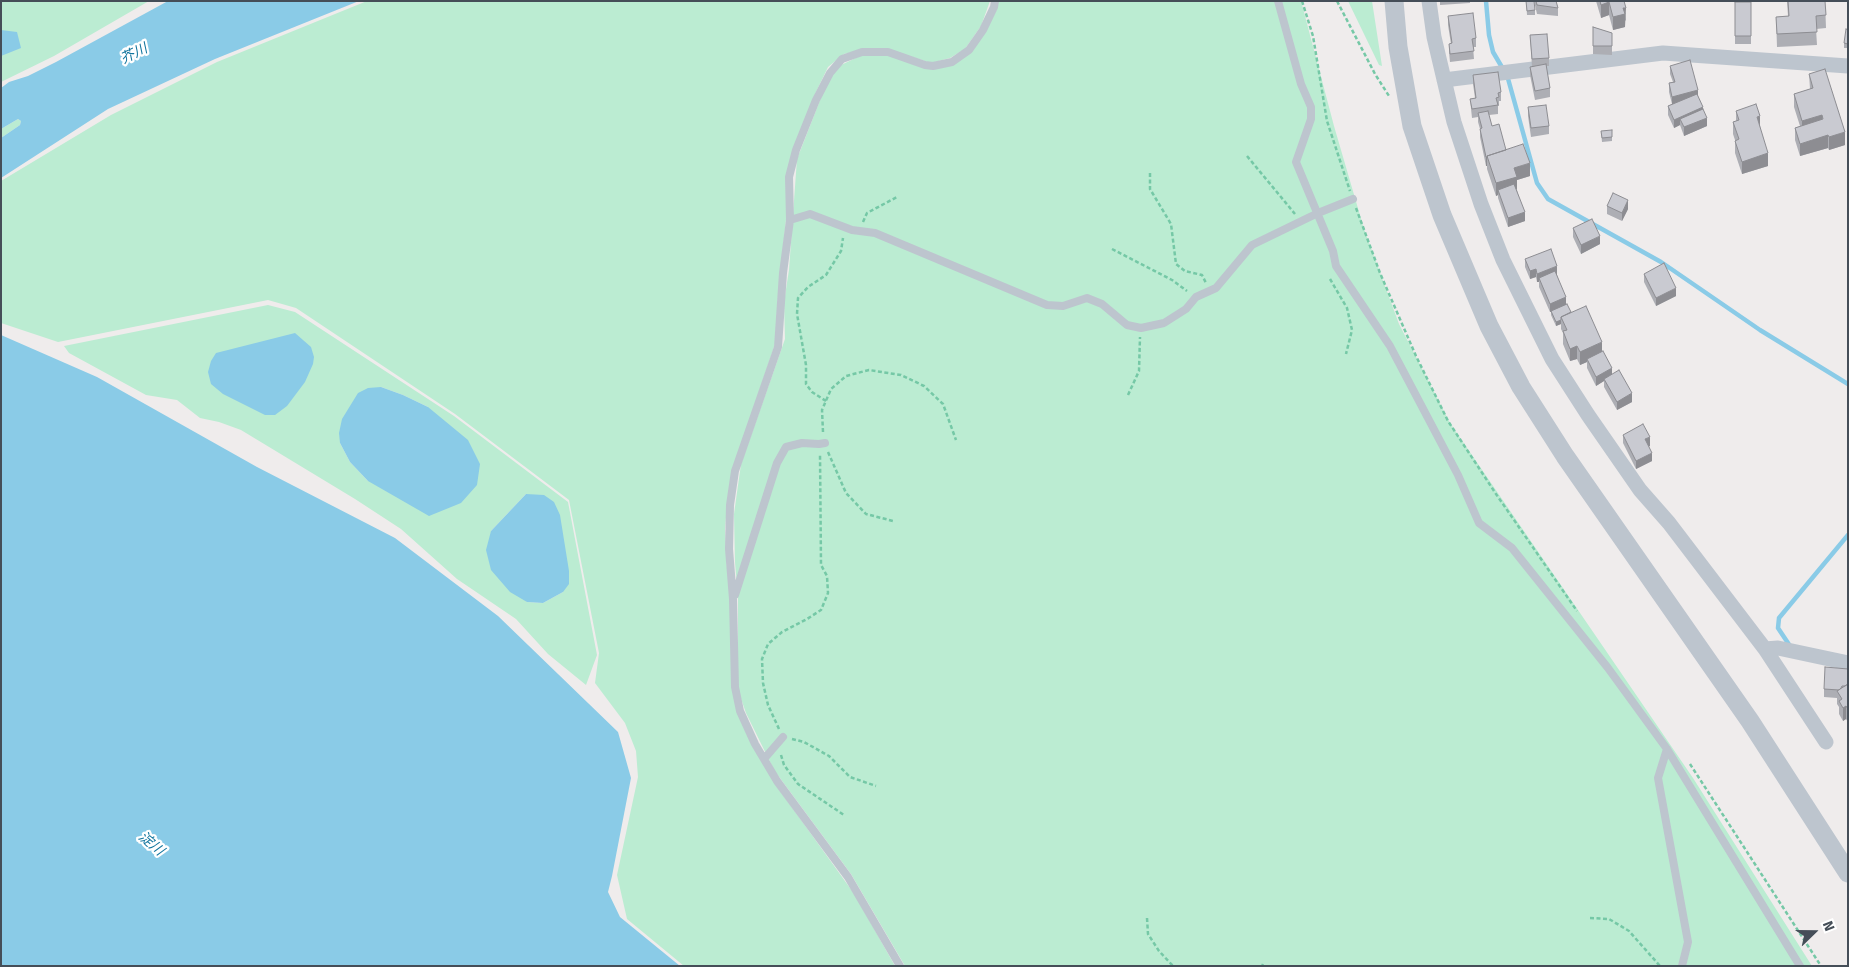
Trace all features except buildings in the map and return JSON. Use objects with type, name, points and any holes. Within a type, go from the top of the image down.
[{"type":"street","points":[[1394,1],[1398,47],[1412,126],[1442,215],[1489,326],[1521,387],[1565,456],[1750,721],[1848,873]]},
{"type":"street","points":[[1429,1],[1434,37],[1454,122],[1481,204],[1504,260],[1552,359],[1640,490],[1669,524],[1764,649],[1826,742]]},
{"type":"street","points":[[1444,80],[1663,52],[1848,66]]},
{"type":"street","points":[[1764,649],[1778,648],[1848,663]]},
{"type":"lane","points":[[900,966],[848,877],[777,782],[740,711],[735,687],[733,599],[729,549],[730,505],[735,471],[778,347],[783,273],[790,220],[789,177],[796,150],[816,100],[830,73],[842,59],[862,52],[877,51],[901,55],[925,64],[942,65],[952,62],[969,50],[983,30],[995,1]]},
{"type":"lane","points":[[1278,1],[1301,84],[1311,107],[1311,119],[1296,162],[1318,213],[1336,266],[1390,346],[1458,475],[1479,523],[1512,548],[1608,668],[1667,749],[1800,966]]},
{"type":"lane","points":[[790,220],[810,214],[848,229],[875,233],[1047,305],[1063,306],[1087,298],[1102,304],[1127,325],[1141,328],[1164,323],[1186,309],[1196,296],[1216,288],[1252,245],[1318,213],[1354,199]]},
{"type":"lane","points":[[733,599],[777,463],[786,447],[802,443],[822,444]]},
{"type":"lane","points":[[764,759],[783,737]]},
{"type":"lane","points":[[1667,749],[1658,778],[1688,942],[1682,966]]},
{"type":"path","points":[[1302,1],[1313,36],[1327,121],[1380,273],[1416,356],[1448,421],[1496,494],[1580,614]]},
{"type":"path","points":[[1338,1],[1375,74],[1394,103]]},
{"type":"path","points":[[1247,156],[1295,212],[1295,225]]},
{"type":"path","points":[[1150,172],[1150,189],[1171,224],[1176,264],[1185,272],[1202,275],[1209,291]]},
{"type":"path","points":[[826,401],[812,392],[806,384],[806,364],[797,314],[798,298],[808,287],[826,275],[841,251],[848,229],[864,221],[867,212],[897,197]]},
{"type":"path","points":[[1112,249],[1172,280],[1196,296]]},
{"type":"path","points":[[1335,259],[1331,264],[1330,279],[1348,308],[1352,330],[1346,354]]},
{"type":"path","points":[[1128,396],[1139,371],[1141,328]]},
{"type":"path","points":[[876,786],[850,777],[829,756],[804,742],[783,737],[768,705],[763,683],[762,659],[768,644],[782,632],[807,620],[821,610],[828,593],[827,576],[821,565],[822,410],[831,389],[846,376],[869,370],[901,375],[924,386],[943,404],[956,440]]},
{"type":"path","points":[[822,444],[846,493],[866,514],[893,521]]},
{"type":"path","points":[[777,744],[784,765],[798,784],[844,815]]},
{"type":"path","points":[[1686,758],[1821,966]]},
{"type":"path","points":[[1147,918],[1148,934],[1159,951],[1173,966]]},
{"type":"path","points":[[1590,918],[1609,919],[1629,931],[1660,966]]},
{"type":"green space","points":[[1,1],[149,1],[54,56],[1,82]]},
{"type":"green space","points":[[367,1],[990,1],[981,26],[965,49],[950,58],[931,63],[885,48],[866,49],[844,54],[828,67],[816,92],[793,153],[778,296],[775,344],[735,464],[728,495],[725,529],[731,601],[734,700],[745,730],[778,788],[855,895],[895,966],[684,966],[627,919],[617,875],[638,777],[636,751],[625,723],[595,683],[599,653],[569,500],[455,414],[296,308],[268,300],[58,342],[1,323],[1,181],[111,115],[217,62]]},
{"type":"green space","points":[[998,1],[1301,1],[1364,229],[1399,324],[1450,423],[1693,778],[1812,966],[905,966],[851,874],[774,770],[746,713],[738,690],[738,599],[734,514],[741,464],[785,339],[784,302],[789,270],[797,159],[824,90],[832,75],[841,65],[862,55],[882,54],[951,66],[986,30],[997,9]]},
{"type":"green space","points":[[1348,1],[1372,1],[1382,66],[1379,65]]},
{"type":"green space","points":[[18,119],[21,121],[20,125],[1,138],[1,129]]},
{"type":"green space","points":[[268,305],[295,312],[454,416],[568,502],[597,655],[586,685],[548,654],[516,619],[457,579],[401,529],[355,499],[241,430],[200,418],[177,400],[146,395],[69,353],[64,346]],"holes":[[[381,387],[428,407],[368,481],[350,462],[340,443]],[[526,494],[563,592],[543,603],[527,602],[491,531]]]},
{"type":"water","name":"芥川","points":[[168,1],[359,1],[215,59],[108,109],[1,178],[1,138],[20,125],[21,121],[18,119],[1,129],[1,88],[9,82],[28,76],[56,62]]},
{"type":"water","points":[[1,30],[17,32],[21,48],[1,56]]},
{"type":"water","points":[[295,333],[311,347],[314,357],[313,364],[305,382],[287,406],[275,415],[265,415],[223,394],[211,384],[208,372],[211,361],[216,353]]},
{"type":"water","name":"淀川","points":[[1,335],[97,377],[257,467],[395,538],[498,616],[618,732],[631,778],[608,892],[620,917],[680,966],[1,966]]},
{"type":"water","points":[[381,387],[428,407],[468,440],[480,464],[477,485],[461,503],[429,516],[368,481],[350,462],[340,443],[339,433],[342,419],[358,393],[368,388]]},
{"type":"water","points":[[526,494],[544,495],[554,502],[560,515],[569,571],[569,584],[563,592],[543,603],[527,602],[510,592],[491,570],[486,550],[491,531]]},
{"type":"waterway","points":[[1486,1],[1489,35],[1493,52],[1503,69]]},
{"type":"waterway","points":[[1507,75],[1537,183],[1548,199],[1661,262],[1760,330],[1848,384]]},
{"type":"waterway","points":[[1790,646],[1778,628],[1779,618],[1848,535]]}]
